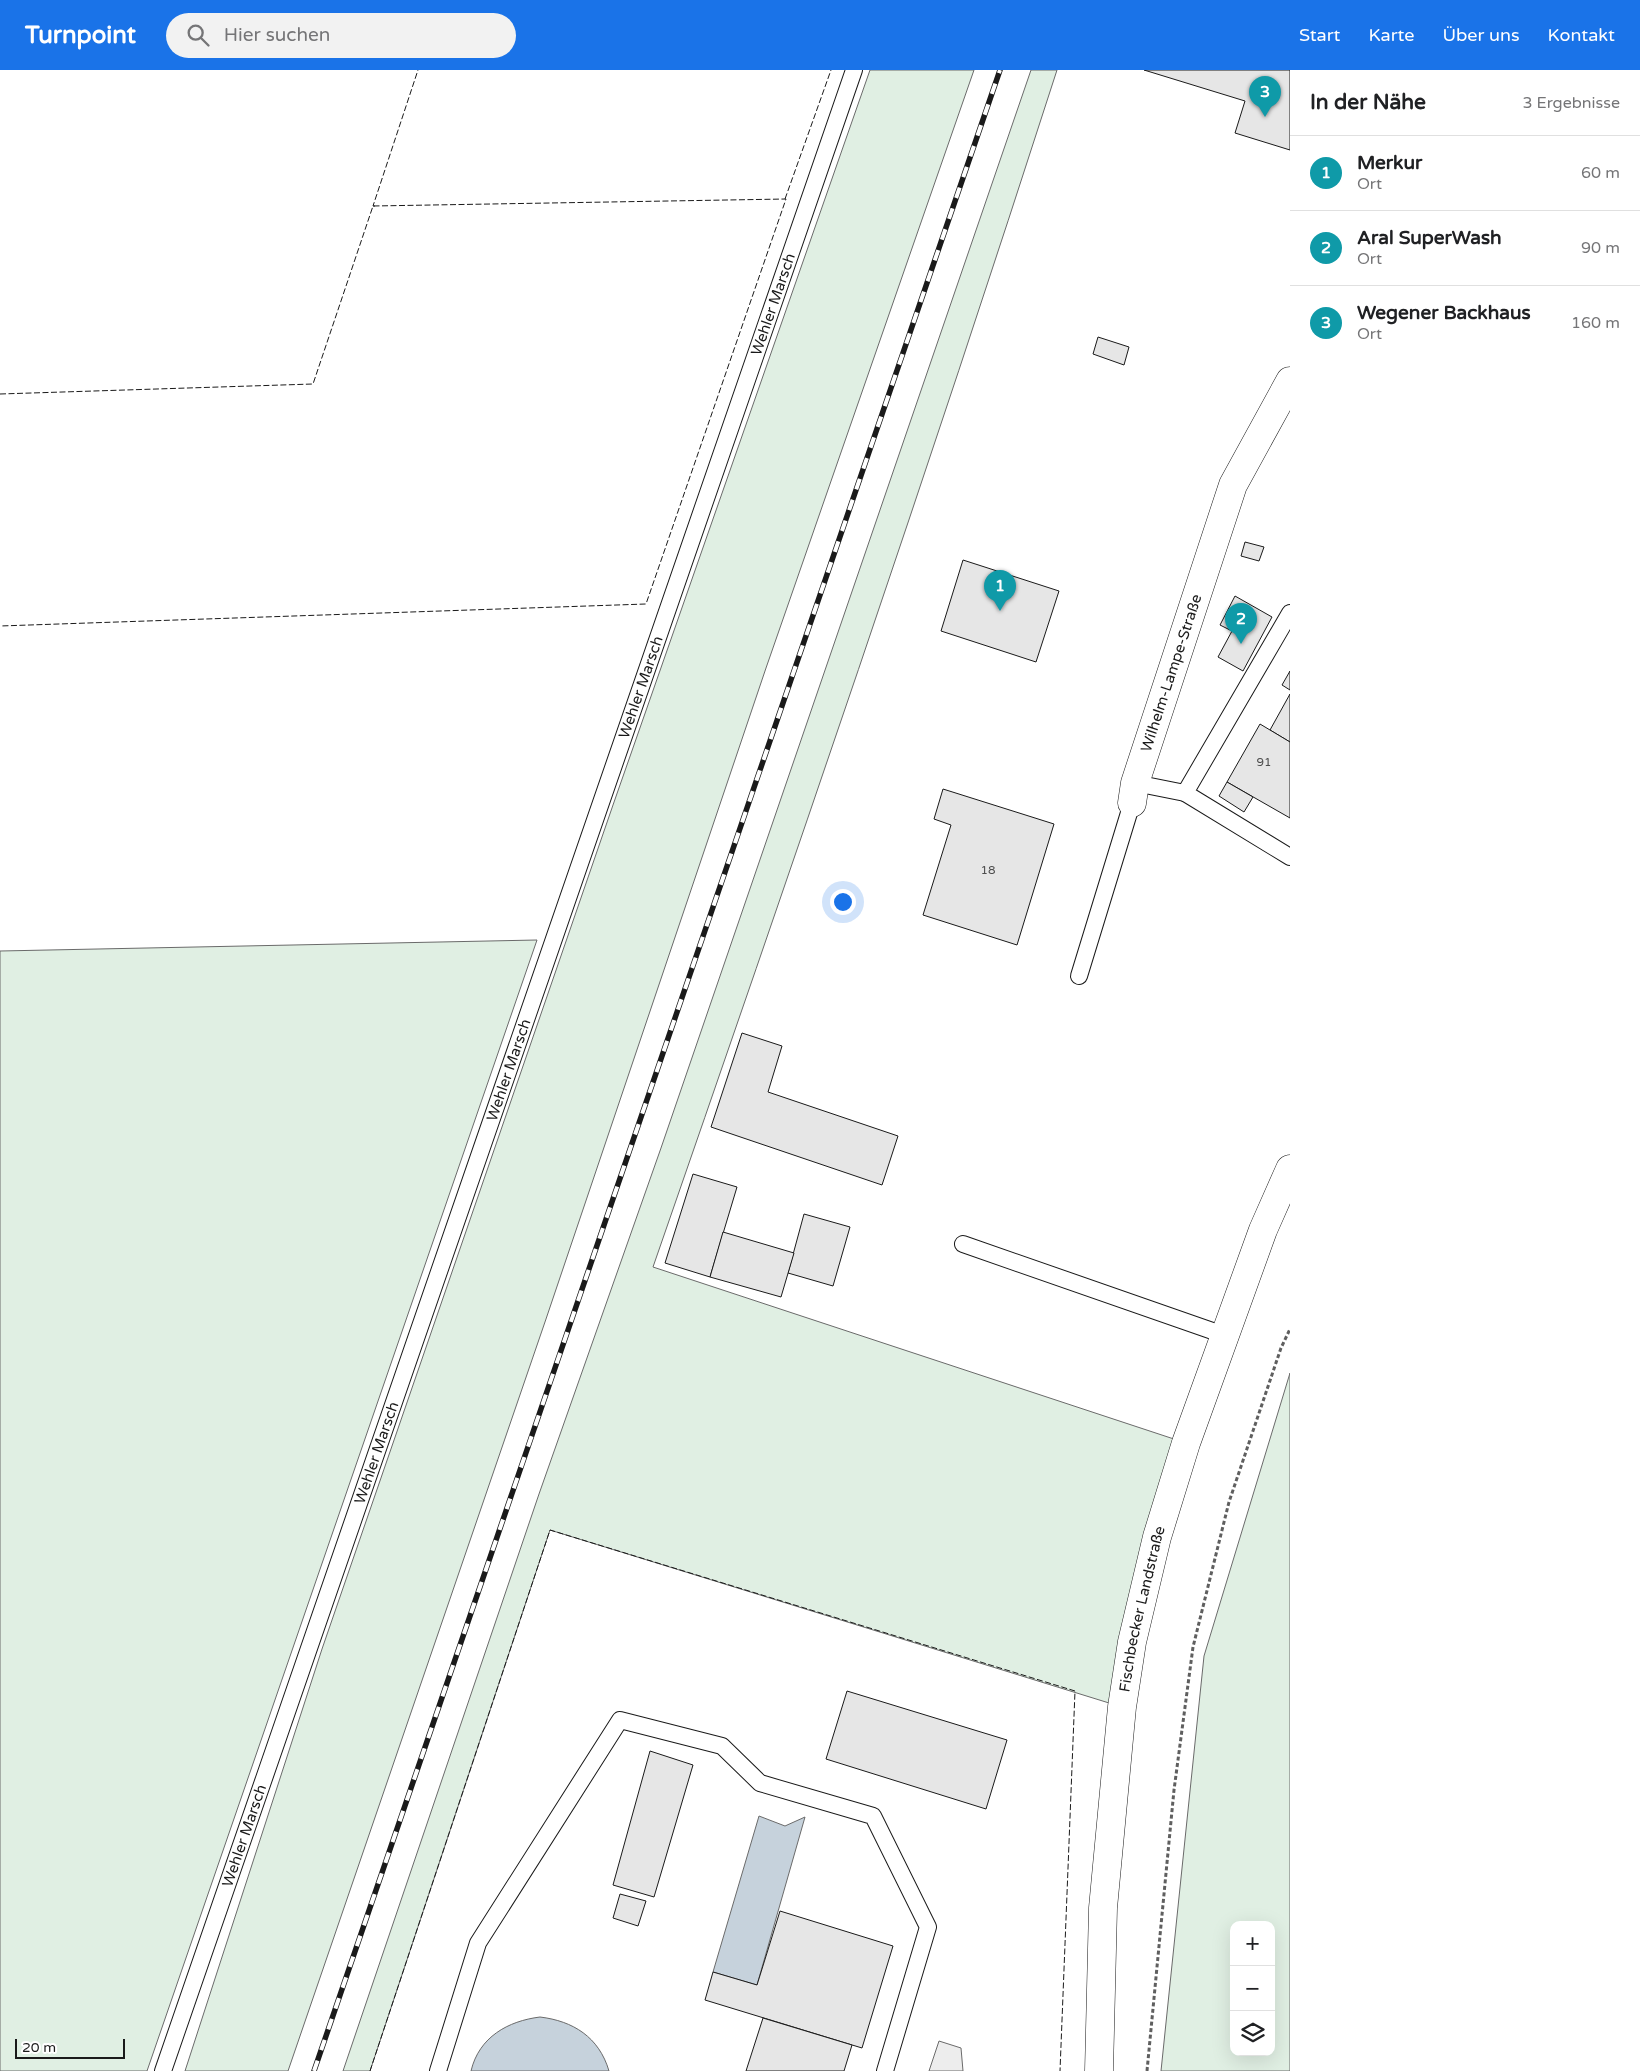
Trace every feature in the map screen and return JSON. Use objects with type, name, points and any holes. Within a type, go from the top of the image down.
[{"type":"main road","name":"Wilhelm-Lampe-Straße","points":[[1134,793],[1233,485],[1290,381]]},
{"type":"main road","name":"Fischbecker Landstraße","points":[[1099,2071],[1103,1908],[1122,1707],[1132,1642],[1156,1537],[1224,1334],[1262,1230],[1290,1169]]},
{"type":"lane","name":"Wehler Marsch","points":[[163,2071],[854,70]]},
{"type":"lane","points":[[1185,793],[1290,613]]},
{"type":"lane","points":[[1134,793],[1185,793],[1290,857]]},
{"type":"lane","name":"Wilhelm-Lampe-Straße","points":[[1079,976],[1134,793]]},
{"type":"lane","points":[[962,1244],[1224,1334]]},
{"type":"lane","points":[[438,2071],[478,1943],[620,1720],[722,1746],[760,1783],[873,1816],[928,1928],[885,2071]]},
{"type":"path","points":[[1146,2071],[1173,1800],[1193,1646],[1229,1502],[1290,1329]]},
{"type":"green space","points":[[870,70],[974,70],[766,668],[546,1319],[288,2071],[185,2071],[322,1649],[613,805]]},
{"type":"green space","points":[[1031,70],[1057,70],[909,520],[653,1267],[1186,1443],[1122,1707],[550,1530],[370,2071],[343,2071],[539,1494],[661,1148]]},
{"type":"green space","points":[[537,940],[147,2071],[0,2071],[0,951]]},
{"type":"green space","points":[[1290,1373],[1290,2071],[1161,2071],[1204,1656]]},
{"type":"shaded area","points":[[759,1816],[785,1826],[805,1817],[757,1985],[713,1972]]},
{"type":"shaded area","points":[[540,2017],[563,2022],[583,2033],[599,2049],[609,2071],[471,2071],[481,2049],[496,2033],[517,2022]]},
{"type":"shaded area","points":[[939,2041],[961,2048],[963,2071],[929,2071]]},
{"type":"building","points":[[1144,70],[1290,70],[1290,150],[1235,133],[1245,101]]},
{"type":"building","points":[[1098,337],[1129,347],[1124,365],[1093,354]]},
{"type":"building","points":[[1245,542],[1264,547],[1259,561],[1241,556]]},
{"type":"building","points":[[963,560],[1059,591],[1036,662],[941,631]]},
{"type":"building","points":[[1235,596],[1272,617],[1243,671],[1218,657],[1232,631],[1220,625]]},
{"type":"building","points":[[1290,671],[1290,690],[1282,685]]},
{"type":"building","points":[[1290,694],[1290,742],[1270,730]]},
{"type":"building","points":[[1260,724],[1290,742],[1290,818],[1227,782]]},
{"type":"building","points":[[1227,782],[1253,797],[1244,812],[1219,796]]},
{"type":"building","points":[[943,789],[1054,824],[1017,945],[923,915],[951,825],[934,819]]},
{"type":"building","points":[[742,1033],[782,1046],[768,1092],[898,1136],[882,1185],[711,1127]]},
{"type":"building","points":[[693,1174],[737,1187],[710,1277],[665,1263]]},
{"type":"building","points":[[804,1214],[850,1227],[833,1286],[788,1273]]},
{"type":"building","points":[[723,1232],[794,1253],[781,1297],[710,1277]]},
{"type":"building","points":[[847,1691],[1007,1740],[986,1809],[826,1759]]},
{"type":"building","points":[[650,1751],[693,1765],[654,1897],[613,1885]]},
{"type":"building","points":[[620,1894],[646,1901],[638,1926],[613,1918]]},
{"type":"building","points":[[780,1911],[893,1946],[862,2048],[705,2000],[713,1972],[757,1985]]},
{"type":"building","points":[[763,2018],[852,2045],[844,2071],[746,2071]]},
{"type":"railway","points":[[314,2071],[1000,70]]},
{"type":"fence","points":[[375,206],[373,206],[418,70]]},
{"type":"fence","points":[[785,199],[831,70]]},
{"type":"fence","points":[[0,394],[313,384],[373,206],[786,199],[646,604],[0,626]]},
{"type":"fence","points":[[370,2071],[550,1530],[1075,1691],[1060,2071]]},
{"type":"place","name":"Wegener Backhaus","points":[[1265,117]]},
{"type":"place","name":"Merkur","points":[[1000,611]]},
{"type":"place","name":"Aral SuperWash","points":[[1241,644]]}]
